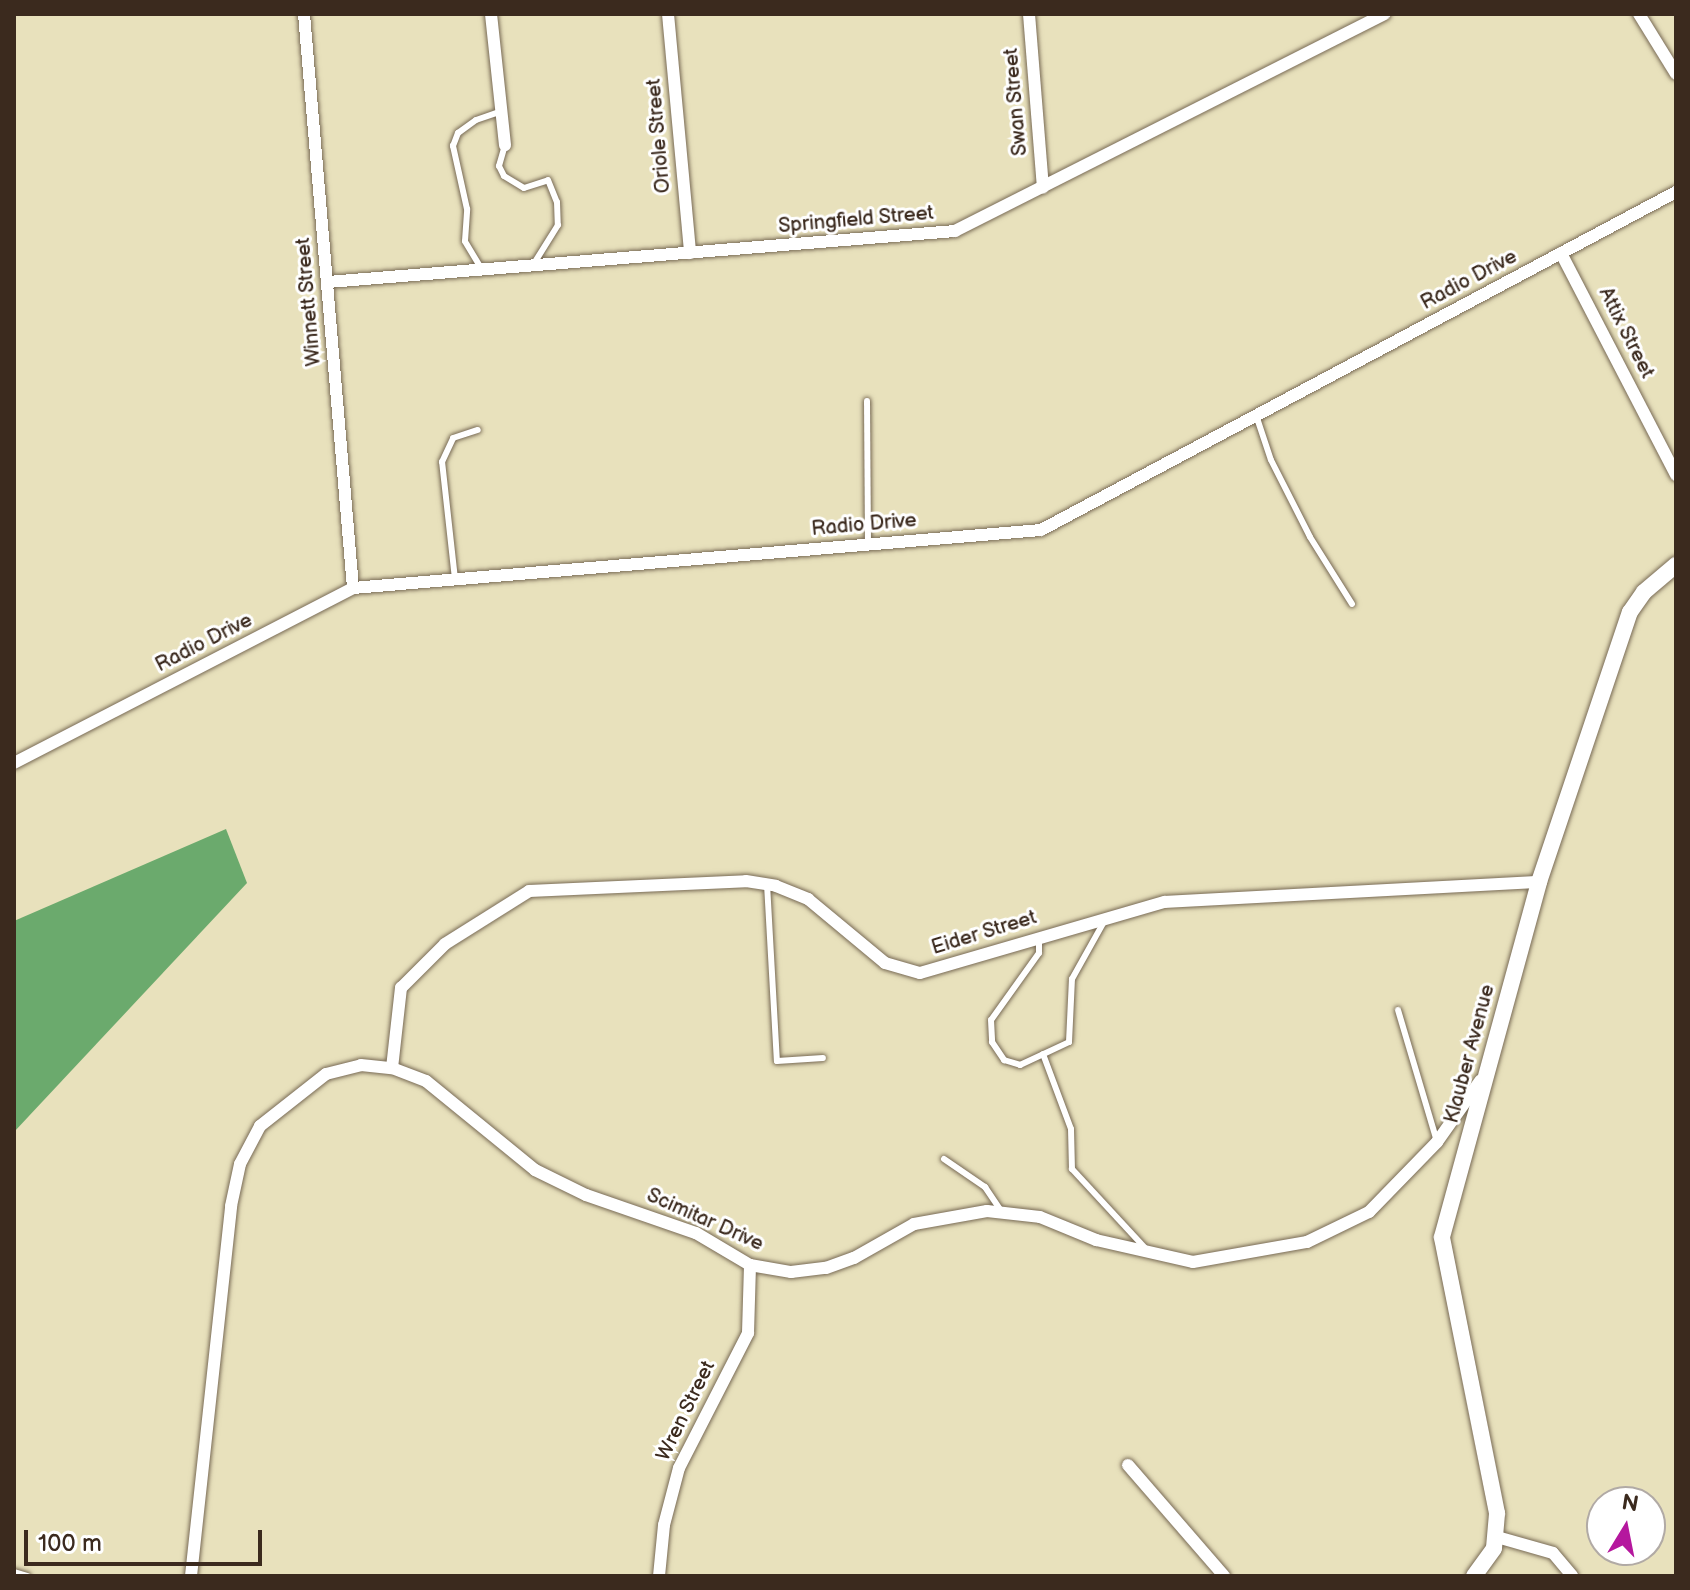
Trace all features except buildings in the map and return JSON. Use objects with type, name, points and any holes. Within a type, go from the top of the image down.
[{"type":"street","name":"Winnett Street","points":[[304,14],[353,588]]},
{"type":"street","points":[[491,14],[505,145]]},
{"type":"street","name":"Oriole Street","points":[[668,14],[690,253]]},
{"type":"street","name":"Swan Street","points":[[1029,14],[1043,187]]},
{"type":"street","name":"Springfield Street","points":[[328,282],[955,231],[1384,14]]},
{"type":"street","points":[[1639,14],[1676,74]]},
{"type":"street","name":"Radio Drive","points":[[14,763],[353,588],[1041,530],[1676,192]]},
{"type":"street","name":"Attix Street","points":[[1561,253],[1676,475]]},
{"type":"street","name":"Klauber Avenue","points":[[1497,1537],[1497,1513],[1442,1237],[1539,882],[1630,612],[1644,592],[1676,565]]},
{"type":"street","name":"Eider Street","points":[[392,1068],[401,988],[445,944],[529,891],[767,884],[808,899],[885,963],[920,973],[1165,902],[1539,882]]},
{"type":"street","name":"Scimitar Drive","points":[[191,1576],[231,1206],[240,1164],[260,1126],[326,1074],[361,1065],[392,1068],[426,1081],[460,1105],[535,1170],[586,1195],[696,1233],[750,1265],[791,1272],[826,1268],[914,1224],[950,1214],[1002,1212],[1040,1217],[1151,1256],[1193,1262],[1307,1242],[1369,1212],[1437,1142],[1479,1085],[1492,1048]]},
{"type":"street","name":"Wren Street","points":[[659,1576],[664,1525],[679,1468],[748,1333],[750,1265]]},
{"type":"street","points":[[1128,1465],[1224,1576]]},
{"type":"street","points":[[1474,1576],[1487,1564],[1497,1537],[1553,1553],[1572,1576]]},
{"type":"lane","points":[[482,270],[465,241],[467,209],[453,146],[458,133],[476,120],[502,111]]},
{"type":"lane","points":[[505,145],[499,166],[504,176],[524,188],[548,180],[557,202],[558,225],[532,266]]},
{"type":"lane","points":[[867,401],[868,545]]},
{"type":"lane","points":[[1256,415],[1271,460],[1310,537],[1352,604]]},
{"type":"lane","points":[[455,579],[442,462],[453,438],[478,430]]},
{"type":"lane","points":[[767,884],[777,1061],[823,1058]]},
{"type":"lane","points":[[1039,937],[1039,953],[991,1020],[992,1042],[1004,1060],[1020,1065],[1069,1042],[1072,979],[1108,917]]},
{"type":"lane","points":[[1398,1010],[1437,1142]]},
{"type":"lane","points":[[1043,1054],[1071,1129],[1072,1169],[1151,1256]]},
{"type":"lane","points":[[944,1159],[985,1187],[1002,1212]]},
{"type":"lane","points":[[14,1572],[27,1576]]},
{"type":"green space","points":[[226,829],[247,883],[14,1132],[14,921]]}]
